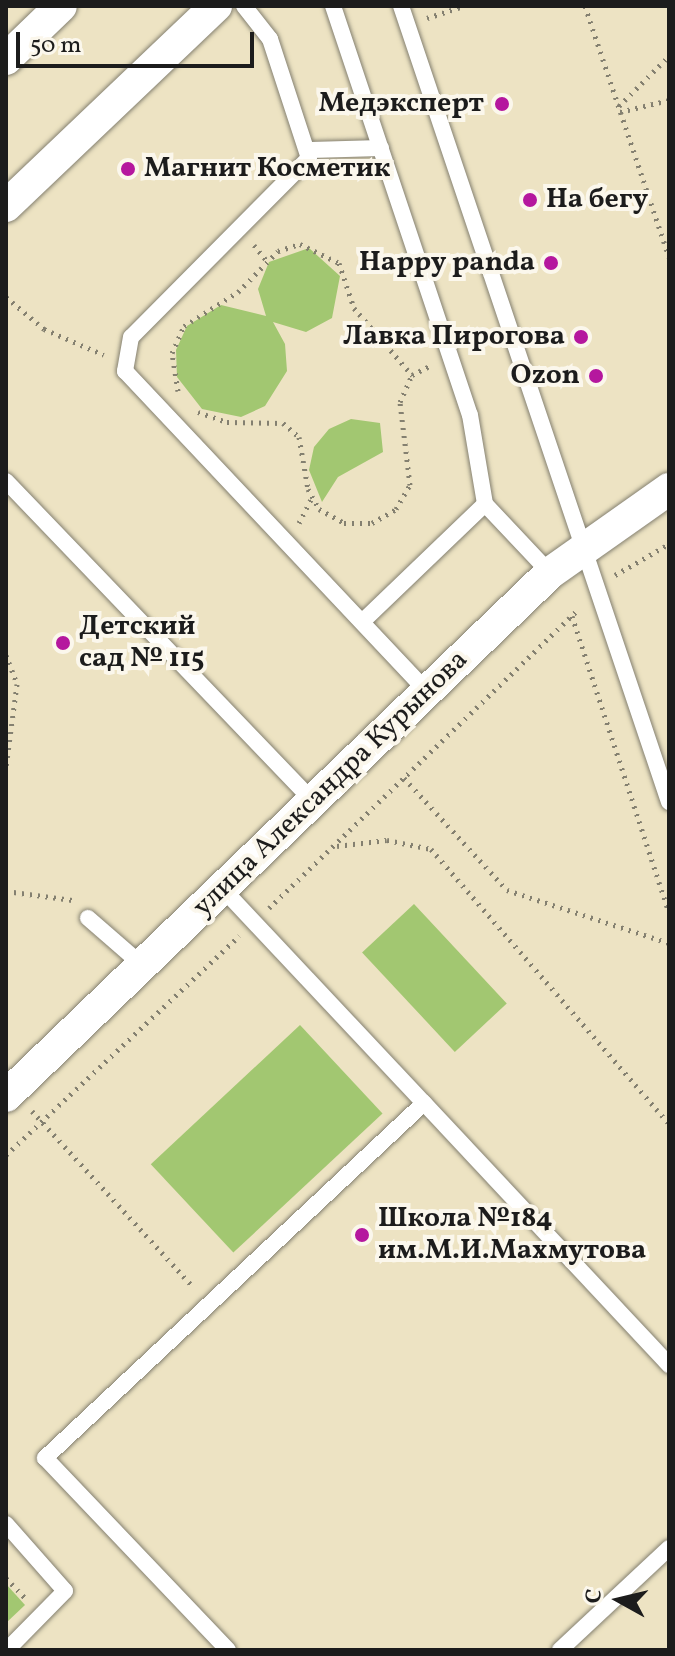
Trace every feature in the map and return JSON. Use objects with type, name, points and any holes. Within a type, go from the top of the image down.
[{"type":"street","points":[[6,59],[61,6]]},
{"type":"street","points":[[6,206],[216,6]]},
{"type":"street","name":"улица Александра Курынова","points":[[9,1094],[550,573],[584,543],[669,489]]},
{"type":"lane","points":[[244,6],[267,34],[310,150],[302,173],[131,337],[123,363],[129,379],[427,691]]},
{"type":"lane","points":[[333,6],[476,434],[485,504],[550,573]]},
{"type":"lane","points":[[401,6],[601,589],[669,802]]},
{"type":"lane","points":[[310,150],[381,148]]},
{"type":"lane","points":[[6,481],[313,801]]},
{"type":"lane","points":[[362,622],[485,504]]},
{"type":"lane","points":[[222,888],[669,1365]]},
{"type":"lane","points":[[88,918],[142,965]]},
{"type":"lane","points":[[228,1650],[45,1458],[424,1103]]},
{"type":"lane","points":[[6,1524],[65,1591],[7,1650]]},
{"type":"lane","points":[[560,1650],[669,1548]]},
{"type":"path","points":[[407,25],[464,6]]},
{"type":"path","points":[[585,6],[669,257]]},
{"type":"path","points":[[620,109],[669,56]]},
{"type":"path","points":[[620,109],[669,100]]},
{"type":"path","points":[[184,400],[172,370],[184,326],[238,292],[278,251],[300,244],[339,263],[354,308],[412,375]]},
{"type":"path","points":[[6,297],[44,329],[123,363]]},
{"type":"path","points":[[191,406],[227,422],[269,418],[291,428],[306,454],[311,499],[331,518],[358,525],[396,509],[410,485],[398,412],[412,375],[450,356]]},
{"type":"path","points":[[6,1155],[336,846],[601,589],[669,544]]},
{"type":"path","points":[[572,616],[669,913]]},
{"type":"path","points":[[6,655],[17,684],[6,768]]},
{"type":"path","points":[[404,778],[507,890],[669,943]]},
{"type":"path","points":[[336,846],[387,840],[431,849],[669,1124]]},
{"type":"path","points":[[6,891],[72,900],[90,911],[88,918]]},
{"type":"path","points":[[9,1094],[41,1121],[208,1304]]},
{"type":"green space","points":[[309,248],[340,276],[332,318],[306,332],[273,322],[285,344],[287,371],[265,406],[241,417],[202,409],[177,377],[176,350],[187,326],[221,305],[266,316],[258,289],[269,262]]},
{"type":"green space","points":[[351,419],[380,423],[383,452],[338,477],[322,502],[309,470],[314,447],[329,429]]},
{"type":"green space","points":[[414,904],[507,1003],[455,1052],[362,952]]},
{"type":"green space","points":[[300,1025],[383,1113],[233,1253],[151,1164]]},
{"type":"green space","points":[[6,1584],[25,1605],[6,1623]]},
{"type":"place","name":"Медэксперт","points":[[502,104]]},
{"type":"place","name":"Магнит Косметик","points":[[128,169]]},
{"type":"place","name":"На бегу","points":[[530,200]]},
{"type":"place","name":"Happy panda","points":[[551,263]]},
{"type":"place","name":"Лавка Пирогова","points":[[581,337]]},
{"type":"place","name":"Ozon","points":[[596,376]]},
{"type":"place","name":"Детский сад № 115","points":[[63,643]]},
{"type":"place","name":"Школа №184 им.М.И.Махмутова","points":[[362,1235]]}]
